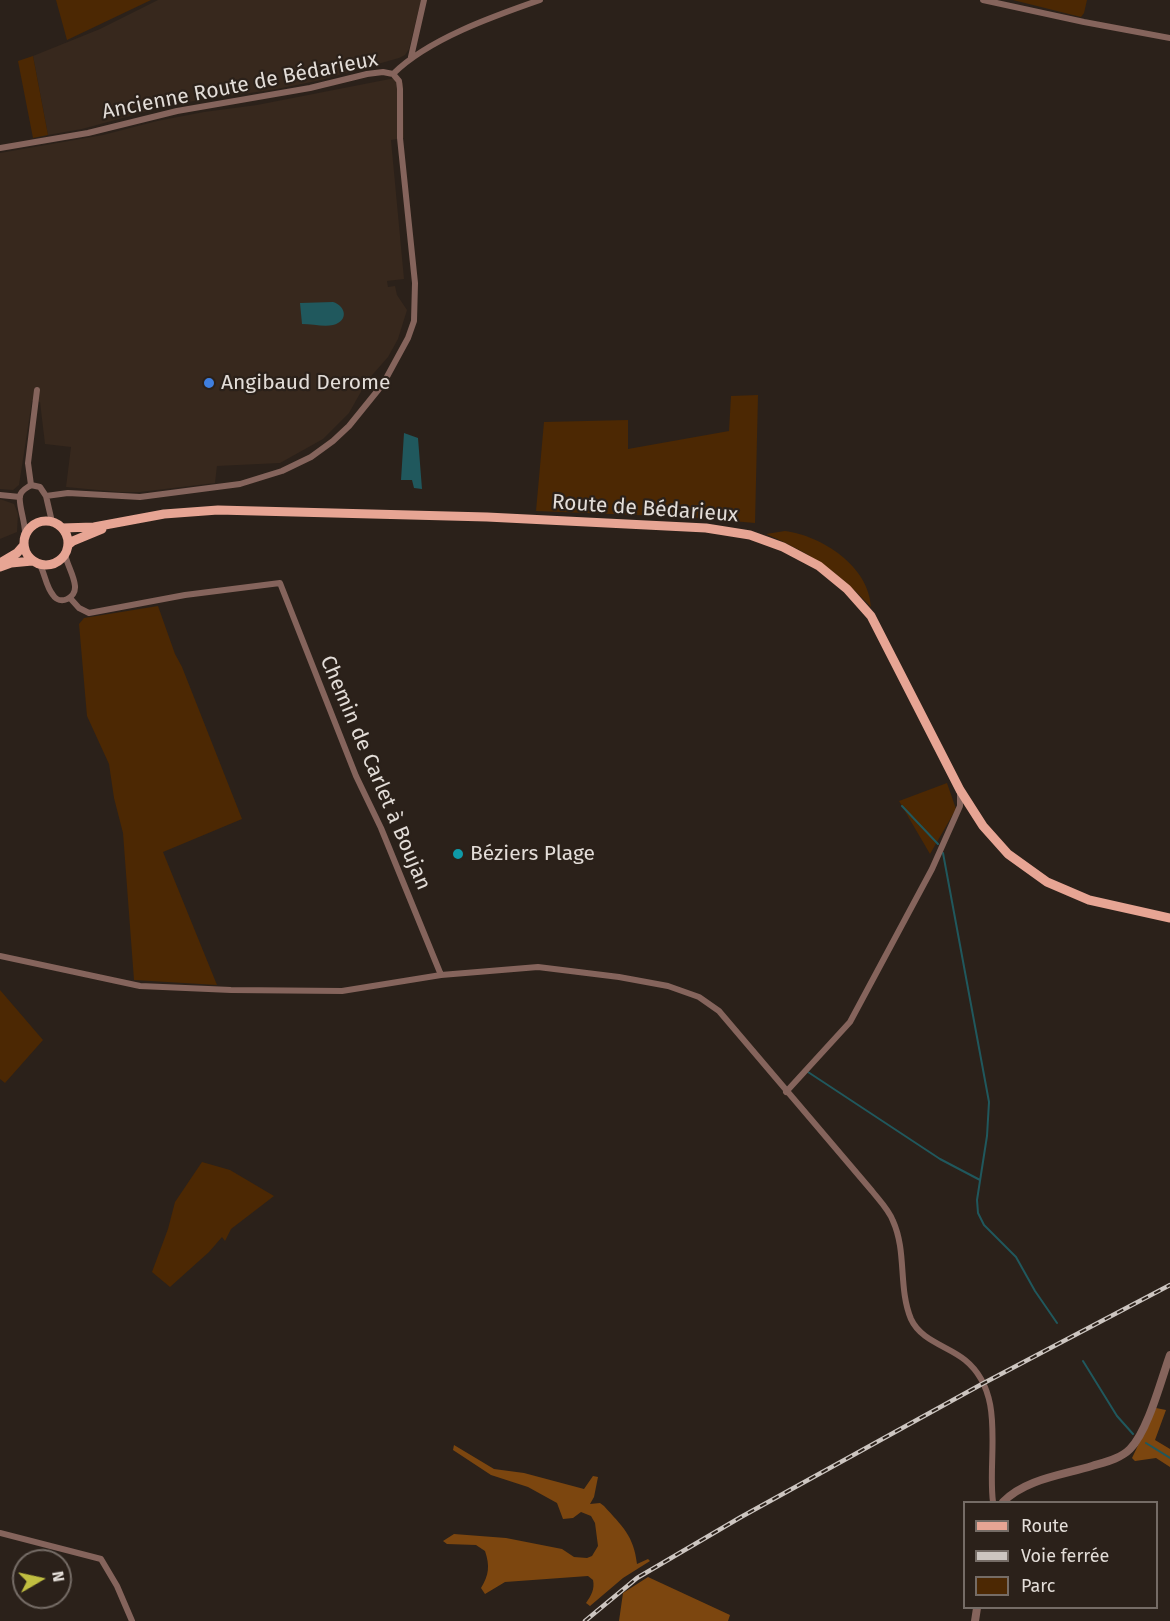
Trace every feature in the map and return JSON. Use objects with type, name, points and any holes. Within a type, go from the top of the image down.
[{"type":"main road","name":"Route de Bédarieux","points":[[62,528],[94,527],[164,514],[241,510],[487,517],[706,528],[750,535],[783,547],[819,566],[847,589],[871,616],[960,790],[983,826],[1008,855],[1047,882],[1089,900],[1170,918]]},
{"type":"main road","points":[[39,522],[52,522],[66,533],[67,550],[57,562],[46,566],[18,562],[0,565],[17,553],[33,525],[39,522]]},
{"type":"main road","name":"Route de Bédarieux","points":[[67,550],[73,541],[118,523]]},
{"type":"main road","points":[[25,540],[28,556],[36,563]]},
{"type":"street","points":[[411,57],[424,0]]},
{"type":"street","name":"Ancienne Route de Bédarieux","points":[[0,148],[87,133],[177,111],[310,88],[367,74],[383,72],[393,74],[411,57],[482,20],[540,0]]},
{"type":"street","points":[[983,0],[1170,38]]},
{"type":"street","points":[[46,496],[68,493],[140,497],[218,487],[260,478],[282,471],[311,457],[333,441],[366,406],[383,384],[408,338],[416,308],[400,138],[400,89],[399,81],[393,74]]},
{"type":"street","points":[[31,485],[28,463],[38,390]]},
{"type":"street","points":[[25,540],[25,518],[20,497],[23,491],[31,485],[40,487],[46,496],[52,522]]},
{"type":"street","points":[[0,495],[20,497]]},
{"type":"street","points":[[36,563],[53,596],[62,601],[70,598],[75,585],[67,550]]},
{"type":"street","name":"Chemin de Carlet à Boujan","points":[[70,598],[79,608],[89,613],[185,595],[280,583],[356,776],[381,828],[441,975]]},
{"type":"street","points":[[786,1092],[850,1022],[932,869],[960,806],[960,790]]},
{"type":"street","points":[[0,956],[140,986],[342,991],[441,975],[538,967],[619,977],[668,986],[699,997],[719,1011],[872,1191],[893,1220],[902,1250],[904,1292],[913,1322],[927,1337],[966,1360],[973,1367],[982,1384],[990,1407],[993,1439],[990,1485],[993,1501]]},
{"type":"street","points":[[1006,1501],[1033,1483],[1113,1460],[1129,1450],[1141,1434],[1170,1355]]},
{"type":"street","points":[[0,1533],[19,1536],[101,1559],[117,1586],[132,1621]]},
{"type":"shaded area","points":[[158,0],[421,0],[409,49],[399,58],[321,80],[174,104],[82,129],[48,135],[33,56],[100,29]]},
{"type":"shaded area","points":[[395,78],[403,83],[404,138],[391,140],[404,279],[387,281],[388,287],[395,286],[397,295],[407,310],[398,339],[388,357],[367,381],[349,413],[323,439],[280,463],[217,466],[215,483],[140,492],[119,492],[66,487],[71,447],[45,444],[40,402],[32,401],[19,485],[13,490],[0,489],[0,153],[103,135],[204,112],[257,105]]},
{"type":"shaded area","points":[[0,499],[14,504],[18,514],[17,532],[0,539]]},
{"type":"shaded area","points":[[1156,1408],[1166,1410],[1155,1440],[1170,1449],[1170,1467],[1156,1458],[1135,1461],[1132,1458]]},
{"type":"shaded area","points":[[454,1445],[494,1469],[524,1473],[584,1489],[593,1476],[598,1477],[594,1497],[590,1504],[600,1503],[622,1526],[633,1546],[637,1564],[648,1559],[650,1561],[623,1578],[590,1606],[586,1603],[592,1592],[593,1580],[588,1576],[505,1582],[485,1594],[481,1588],[488,1570],[485,1551],[476,1545],[447,1544],[443,1541],[454,1534],[506,1538],[562,1549],[574,1557],[587,1558],[592,1556],[598,1546],[595,1523],[591,1516],[581,1512],[573,1518],[563,1519],[557,1503],[528,1487],[491,1475],[453,1450]]},
{"type":"shaded area","points":[[648,1577],[730,1615],[728,1621],[619,1621],[623,1593]]},
{"type":"green space","points":[[56,0],[151,0],[67,40]]},
{"type":"green space","points":[[1013,0],[1087,0],[1081,17]]},
{"type":"green space","points":[[33,56],[48,135],[33,138],[18,61]]},
{"type":"green space","points":[[758,395],[755,523],[686,517],[536,511],[544,422],[628,420],[628,449],[729,431],[731,396]]},
{"type":"green space","points":[[785,531],[814,539],[828,546],[853,566],[868,592],[871,607],[823,564],[766,534]]},
{"type":"green space","points":[[158,606],[242,819],[163,852],[217,985],[134,980],[123,833],[114,798],[109,764],[87,716],[79,624],[84,618]]},
{"type":"green space","points":[[947,783],[956,809],[930,854],[899,801]]},
{"type":"green space","points":[[0,990],[43,1040],[5,1083],[0,1079]]},
{"type":"green space","points":[[202,1162],[230,1170],[274,1196],[231,1229],[225,1241],[222,1237],[209,1252],[170,1287],[152,1272],[175,1202]]},
{"type":"water","points":[[333,302],[341,307],[344,314],[338,323],[326,326],[302,324],[300,303]]},
{"type":"water","points":[[404,433],[418,438],[422,489],[414,488],[412,480],[401,480]]},
{"type":"waterway","points":[[902,806],[938,844]]},
{"type":"waterway","points":[[943,853],[989,1102],[987,1136],[977,1200],[978,1213],[984,1225],[1016,1257],[1035,1291],[1057,1323]]},
{"type":"waterway","points":[[808,1072],[940,1159],[980,1180]]},
{"type":"waterway","points":[[1083,1361],[1117,1416],[1133,1434]]},
{"type":"waterway","points":[[1146,1443],[1170,1458]]},
{"type":"railway","points":[[585,1621],[637,1578],[741,1517],[982,1384],[1170,1285]]},
{"type":"place","name":"Angibaud Derome","points":[[209,383]]},
{"type":"place","name":"Béziers Plage","points":[[458,854]]}]
